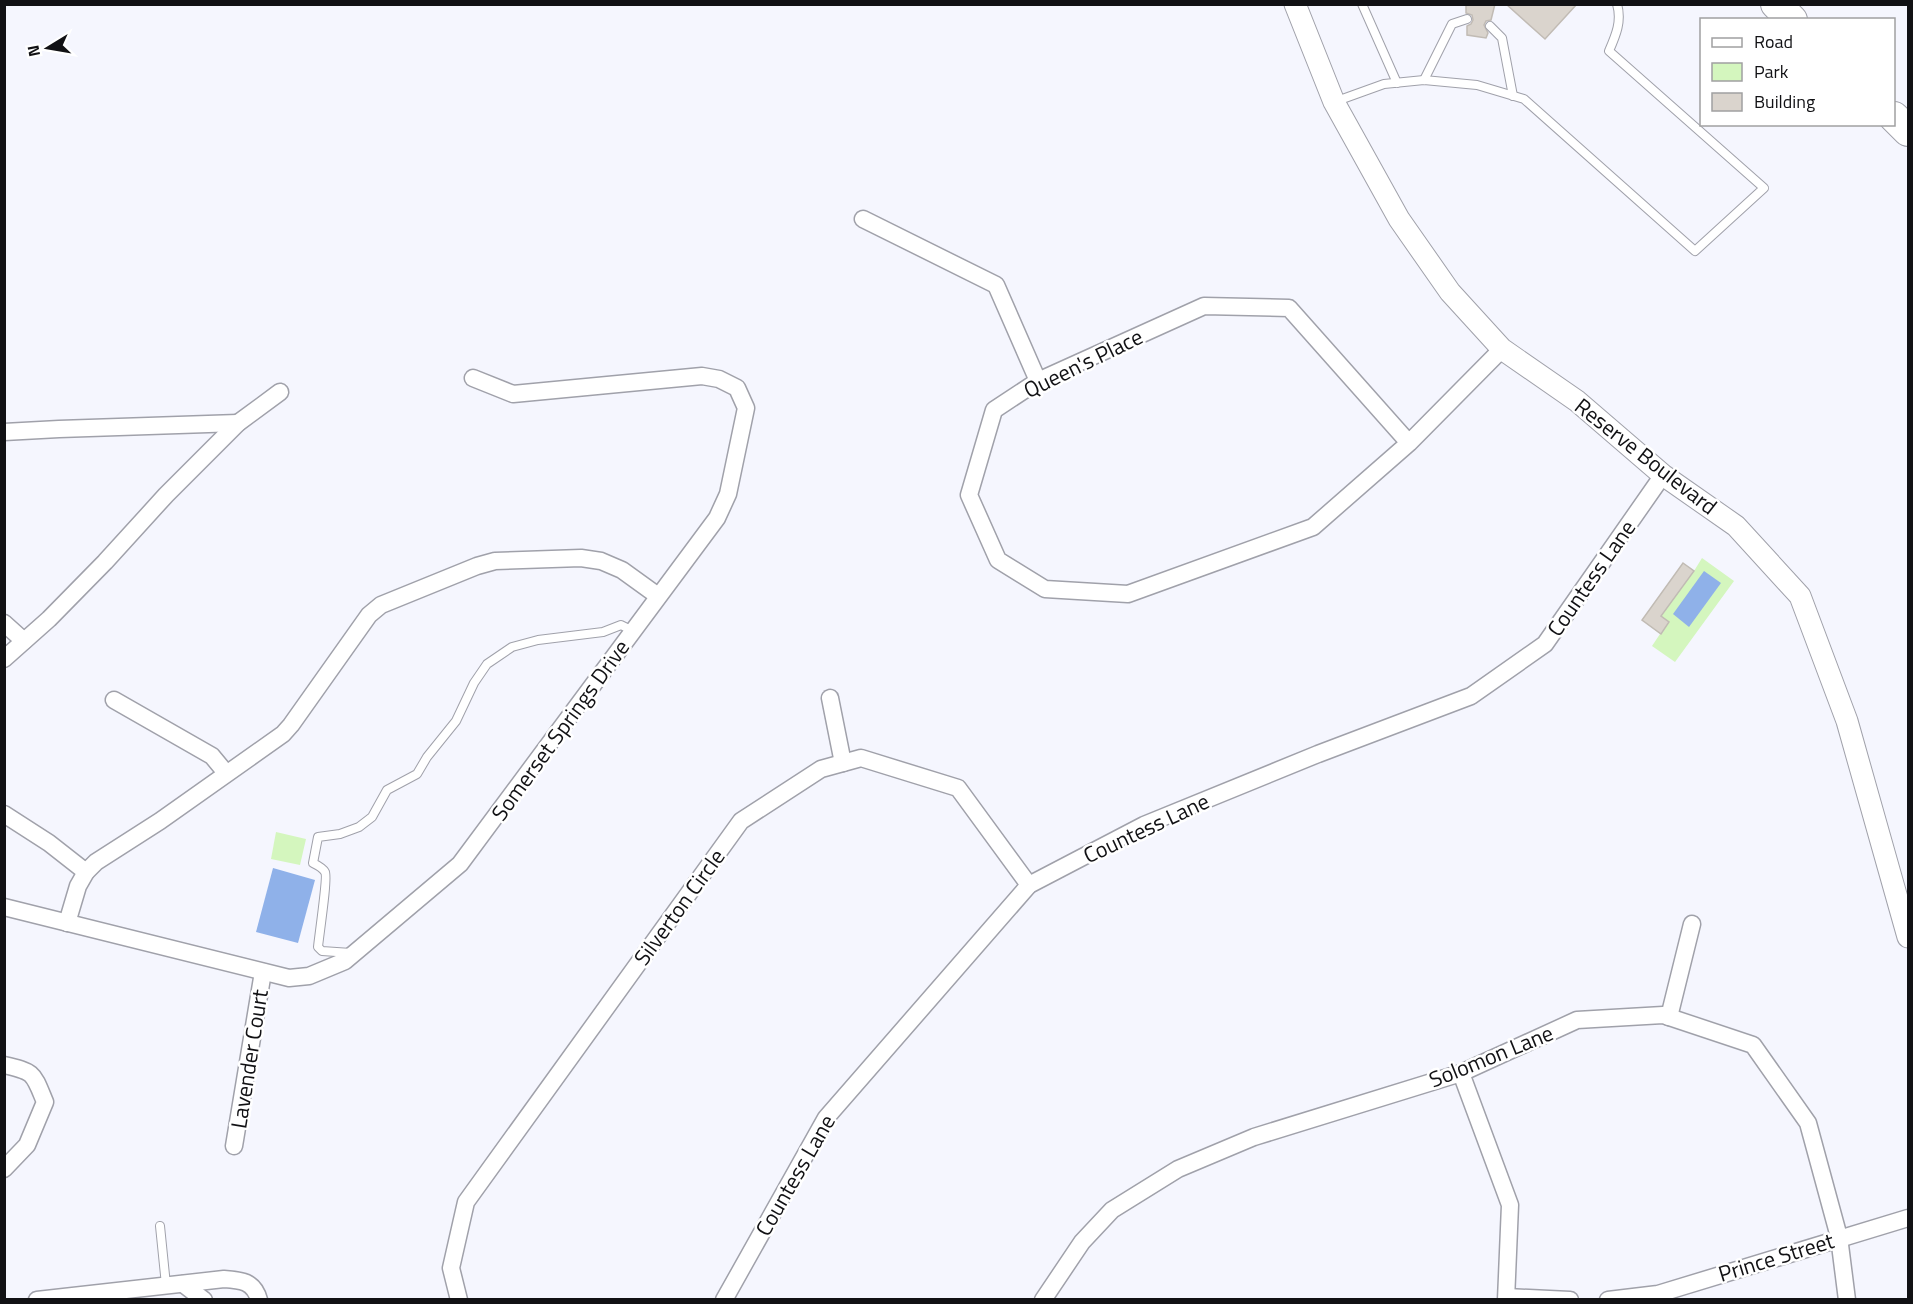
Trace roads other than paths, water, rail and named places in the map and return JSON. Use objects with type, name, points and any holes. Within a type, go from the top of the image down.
[{"type":"highway","points":[[1776,4],[1790,18]]},
{"type":"highway","points":[[1895,119],[1908,132]]},
{"type":"street","name":"Reserve Boulevard","points":[[1294,10],[1334,102],[1399,219],[1450,292],[1502,349],[1577,401],[1663,475],[1736,526],[1800,596],[1846,721],[1908,937]]},
{"type":"street","points":[[864,219],[996,285],[1038,381]]},
{"type":"street","name":"Queen's Place","points":[[1409,443],[1289,308],[1204,306],[1038,381],[994,410],[969,495],[998,560],[1045,589],[1128,594],[1313,527],[1409,443],[1502,349]]},
{"type":"street","name":"Somerset Springs Drive","points":[[4,907],[289,978],[309,976],[345,961],[460,864],[717,518],[728,494],[746,408],[737,388],[719,379],[702,376],[513,394],[472,378]]},
{"type":"street","points":[[4,659],[97,570],[166,495],[238,423],[280,392]]},
{"type":"street","points":[[4,432],[238,423]]},
{"type":"street","name":"Countess Lane","points":[[724,1299],[826,1118],[1029,885],[1144,825],[1318,754],[1471,696],[1545,644],[1663,475]]},
{"type":"street","points":[[67,923],[78,886],[96,861],[160,821],[283,734],[369,615],[381,605],[477,566],[495,561],[581,558],[601,561],[622,570],[658,596]]},
{"type":"street","points":[[4,623],[24,641]]},
{"type":"street","points":[[830,698],[843,763]]},
{"type":"street","points":[[114,700],[212,756],[226,773]]},
{"type":"street","name":"Silverton Circle","points":[[459,1299],[451,1268],[466,1202],[741,821],[821,769],[861,758],[958,788],[1029,885]]},
{"type":"street","points":[[4,814],[49,843],[86,872]]},
{"type":"street","points":[[1669,1017],[1692,924]]},
{"type":"street","name":"Lavender Court","points":[[234,1146],[263,972]]},
{"type":"street","name":"Solomon Lane","points":[[1043,1299],[1082,1242],[1112,1210],[1178,1169],[1254,1137],[1461,1073],[1577,1020],[1663,1015],[1753,1045],[1808,1123],[1839,1237],[1847,1299]]},
{"type":"street","points":[[4,1065],[28,1071],[36,1081],[45,1102],[27,1145],[4,1169]]},
{"type":"street","points":[[1461,1073],[1510,1205],[1506,1298],[1570,1299]]},
{"type":"street","name":"Prince Street","points":[[1608,1299],[1658,1294],[1839,1237],[1908,1218]]},
{"type":"street","points":[[37,1299],[224,1279],[243,1280],[257,1290],[259,1299]]},
{"type":"street","points":[[183,1284],[204,1299]]},
{"type":"lane","points":[[1362,4],[1396,83]]},
{"type":"lane","points":[[1334,102],[1384,84],[1424,80],[1477,84],[1524,99],[1695,251],[1764,188],[1609,51],[1620,17],[1617,4]]},
{"type":"lane","points":[[1424,80],[1452,24],[1467,20]]},
{"type":"lane","points":[[1490,26],[1502,38],[1513,96]]},
{"type":"lane","points":[[354,953],[322,951],[318,947],[321,909],[327,880],[325,871],[313,863],[318,837],[340,834],[359,827],[372,817],[387,790],[417,774],[456,721],[474,684],[487,664],[512,647],[538,639],[603,632],[621,625],[633,631]]},
{"type":"lane","points":[[160,1226],[166,1285]]},
{"type":"water","points":[[1704,571],[1721,583],[1689,627],[1673,614]]},
{"type":"water","points":[[273,868],[315,880],[298,943],[256,932]]}]
